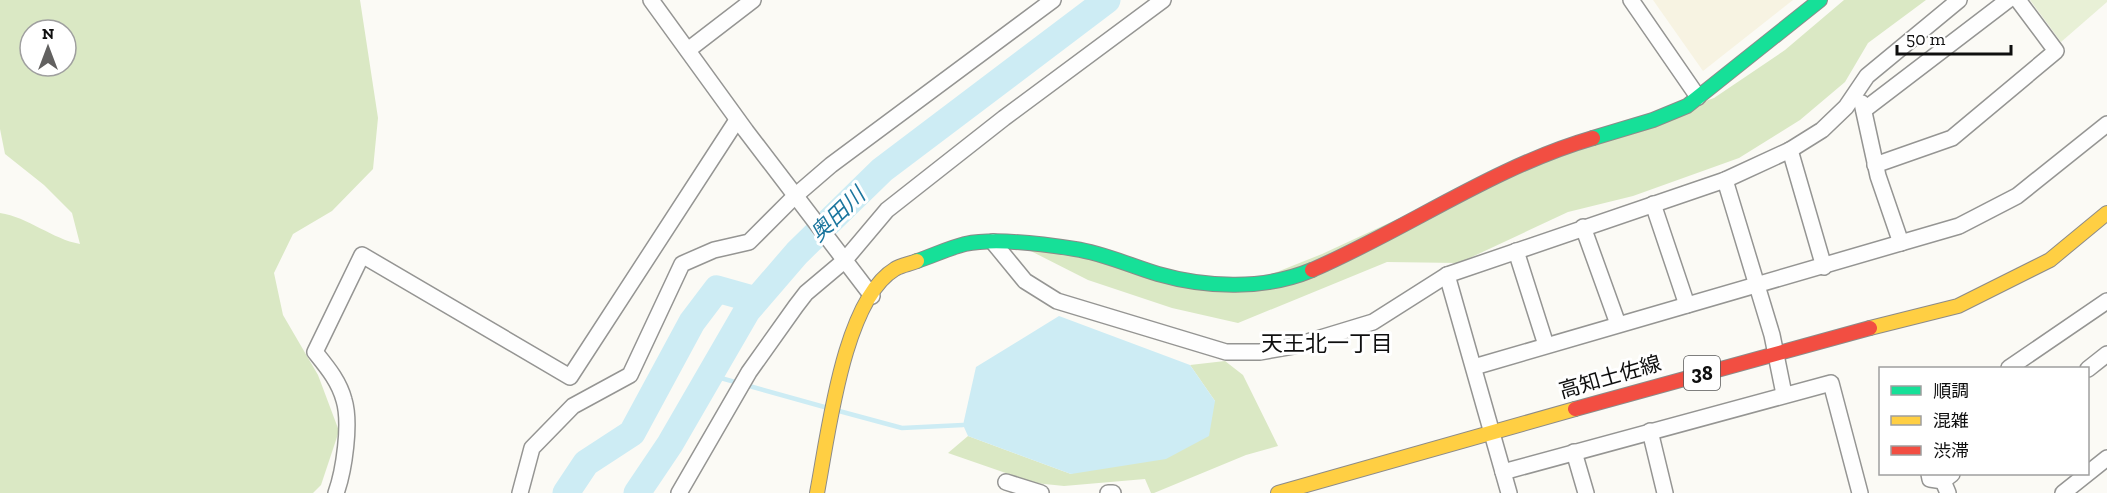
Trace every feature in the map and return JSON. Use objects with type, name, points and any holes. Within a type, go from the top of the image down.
[{"type":"street","points":[[651,0],[737,120],[872,296]]},
{"type":"street","points":[[688,50],[753,0]]},
{"type":"street","points":[[520,493],[532,448],[573,405],[630,375],[682,264],[714,250],[749,242],[795,196],[831,165],[1053,0]]},
{"type":"street","points":[[679,493],[762,353],[806,294],[844,261],[887,210],[1004,118],[1163,0]]},
{"type":"street","points":[[1631,0],[1698,97]]},
{"type":"street","points":[[817,493],[846,351],[861,311],[882,281],[895,269],[965,244],[993,242],[1076,249],[1161,275],[1206,283],[1248,285],[1273,282],[1307,272],[1363,248],[1499,174],[1581,141],[1653,120],[1687,106],[1820,0]]},
{"type":"street","points":[[993,242],[1024,281],[1057,301],[1226,352],[1260,352],[1294,346],[1372,322],[1447,275],[1725,180],[1791,150],[1822,130],[1846,106],[1867,76],[1959,0]]},
{"type":"street","points":[[1864,110],[2008,0]]},
{"type":"street","points":[[1875,165],[1952,138],[2056,51],[2018,0]]},
{"type":"street","points":[[1859,88],[1875,165],[1900,243]]},
{"type":"street","points":[[336,493],[345,461],[345,401],[334,374],[315,352],[362,255],[570,377],[737,120]]},
{"type":"street","points":[[1474,367],[1959,226],[2017,196],[2107,124]]},
{"type":"street","points":[[1791,150],[1824,267]]},
{"type":"street","points":[[1725,180],[1758,286],[1776,352],[1784,394]]},
{"type":"street","points":[[1653,204],[1687,305]]},
{"type":"street","name":"高知土佐線","points":[[1278,493],[1776,352],[1958,306],[2050,260],[2107,213]]},
{"type":"street","points":[[1583,227],[1618,324]]},
{"type":"street","points":[[1516,251],[1546,345]]},
{"type":"street","points":[[1447,275],[1509,493]]},
{"type":"street","points":[[2012,367],[2107,301]]},
{"type":"street","points":[[2089,368],[2107,354]]},
{"type":"street","points":[[1503,472],[1831,382],[1860,493]]},
{"type":"street","points":[[1650,431],[1665,493]]},
{"type":"street","points":[[1574,452],[1586,493]]},
{"type":"street","points":[[2089,472],[2107,458]]},
{"type":"street","points":[[2063,493],[2086,475]]},
{"type":"street","points":[[1006,482],[1041,493]]},
{"type":"street","points":[[1108,493],[1113,493]]},
{"type":"shaded area","points":[[1653,0],[1793,0],[1703,71]]},
{"type":"green space","points":[[0,0],[360,0],[378,118],[373,169],[332,211],[293,234],[274,273],[283,315],[318,375],[339,431],[321,485],[313,493],[0,493],[0,213],[80,244],[72,213],[44,185],[5,154],[0,129]]},
{"type":"green space","points":[[1844,0],[1926,0],[1868,43],[1845,82],[1800,120],[1739,158],[1633,196],[1568,212],[1459,263],[1387,262],[1238,323],[1172,308],[1088,280],[1009,240],[1237,288],[1322,254],[1488,177],[1714,98],[1785,50]]},
{"type":"green space","points":[[2030,0],[2107,0],[2107,2],[2061,42]]},
{"type":"green space","points":[[1225,361],[1243,375],[1278,446],[1246,455],[1154,493],[1151,493],[1145,479],[1064,486],[1035,483],[948,453],[968,436],[1071,474],[1215,401],[1190,365]]},
{"type":"water","points":[[1059,316],[1190,365],[1215,401],[1209,436],[1166,459],[1071,474],[968,436],[963,425],[976,367]]},
{"type":"waterway","name":"奥田川","points":[[637,493],[670,444],[747,311],[797,253],[882,170],[1107,0]]},
{"type":"waterway","points":[[566,493],[586,463],[632,433],[692,322],[717,289],[756,300]]},
{"type":"waterway","points":[[710,375],[828,408]]},
{"type":"waterway","points":[[839,411],[902,428],[963,425]]},
{"type":"traffic: fast","points":[[1593,138],[1653,120],[1687,106],[1820,0]]},
{"type":"traffic: fast","points":[[917,261],[965,244],[1019,242],[1085,251],[1177,279],[1216,284],[1255,284],[1275,281],[1312,270]]},
{"type":"traffic: slow","points":[[1870,328],[1958,306],[2050,260],[2107,213]]},
{"type":"traffic: slow","points":[[817,493],[841,372],[850,339],[862,309],[877,285],[895,269],[917,261]]},
{"type":"traffic: slow","points":[[1278,493],[1575,409]]},
{"type":"traffic: jam","points":[[1312,270],[1520,165],[1593,138]]},
{"type":"traffic: jam","points":[[1575,409],[1870,328]]},
{"type":"district","name":"天王北一丁目","points":[[1327,343]]}]
